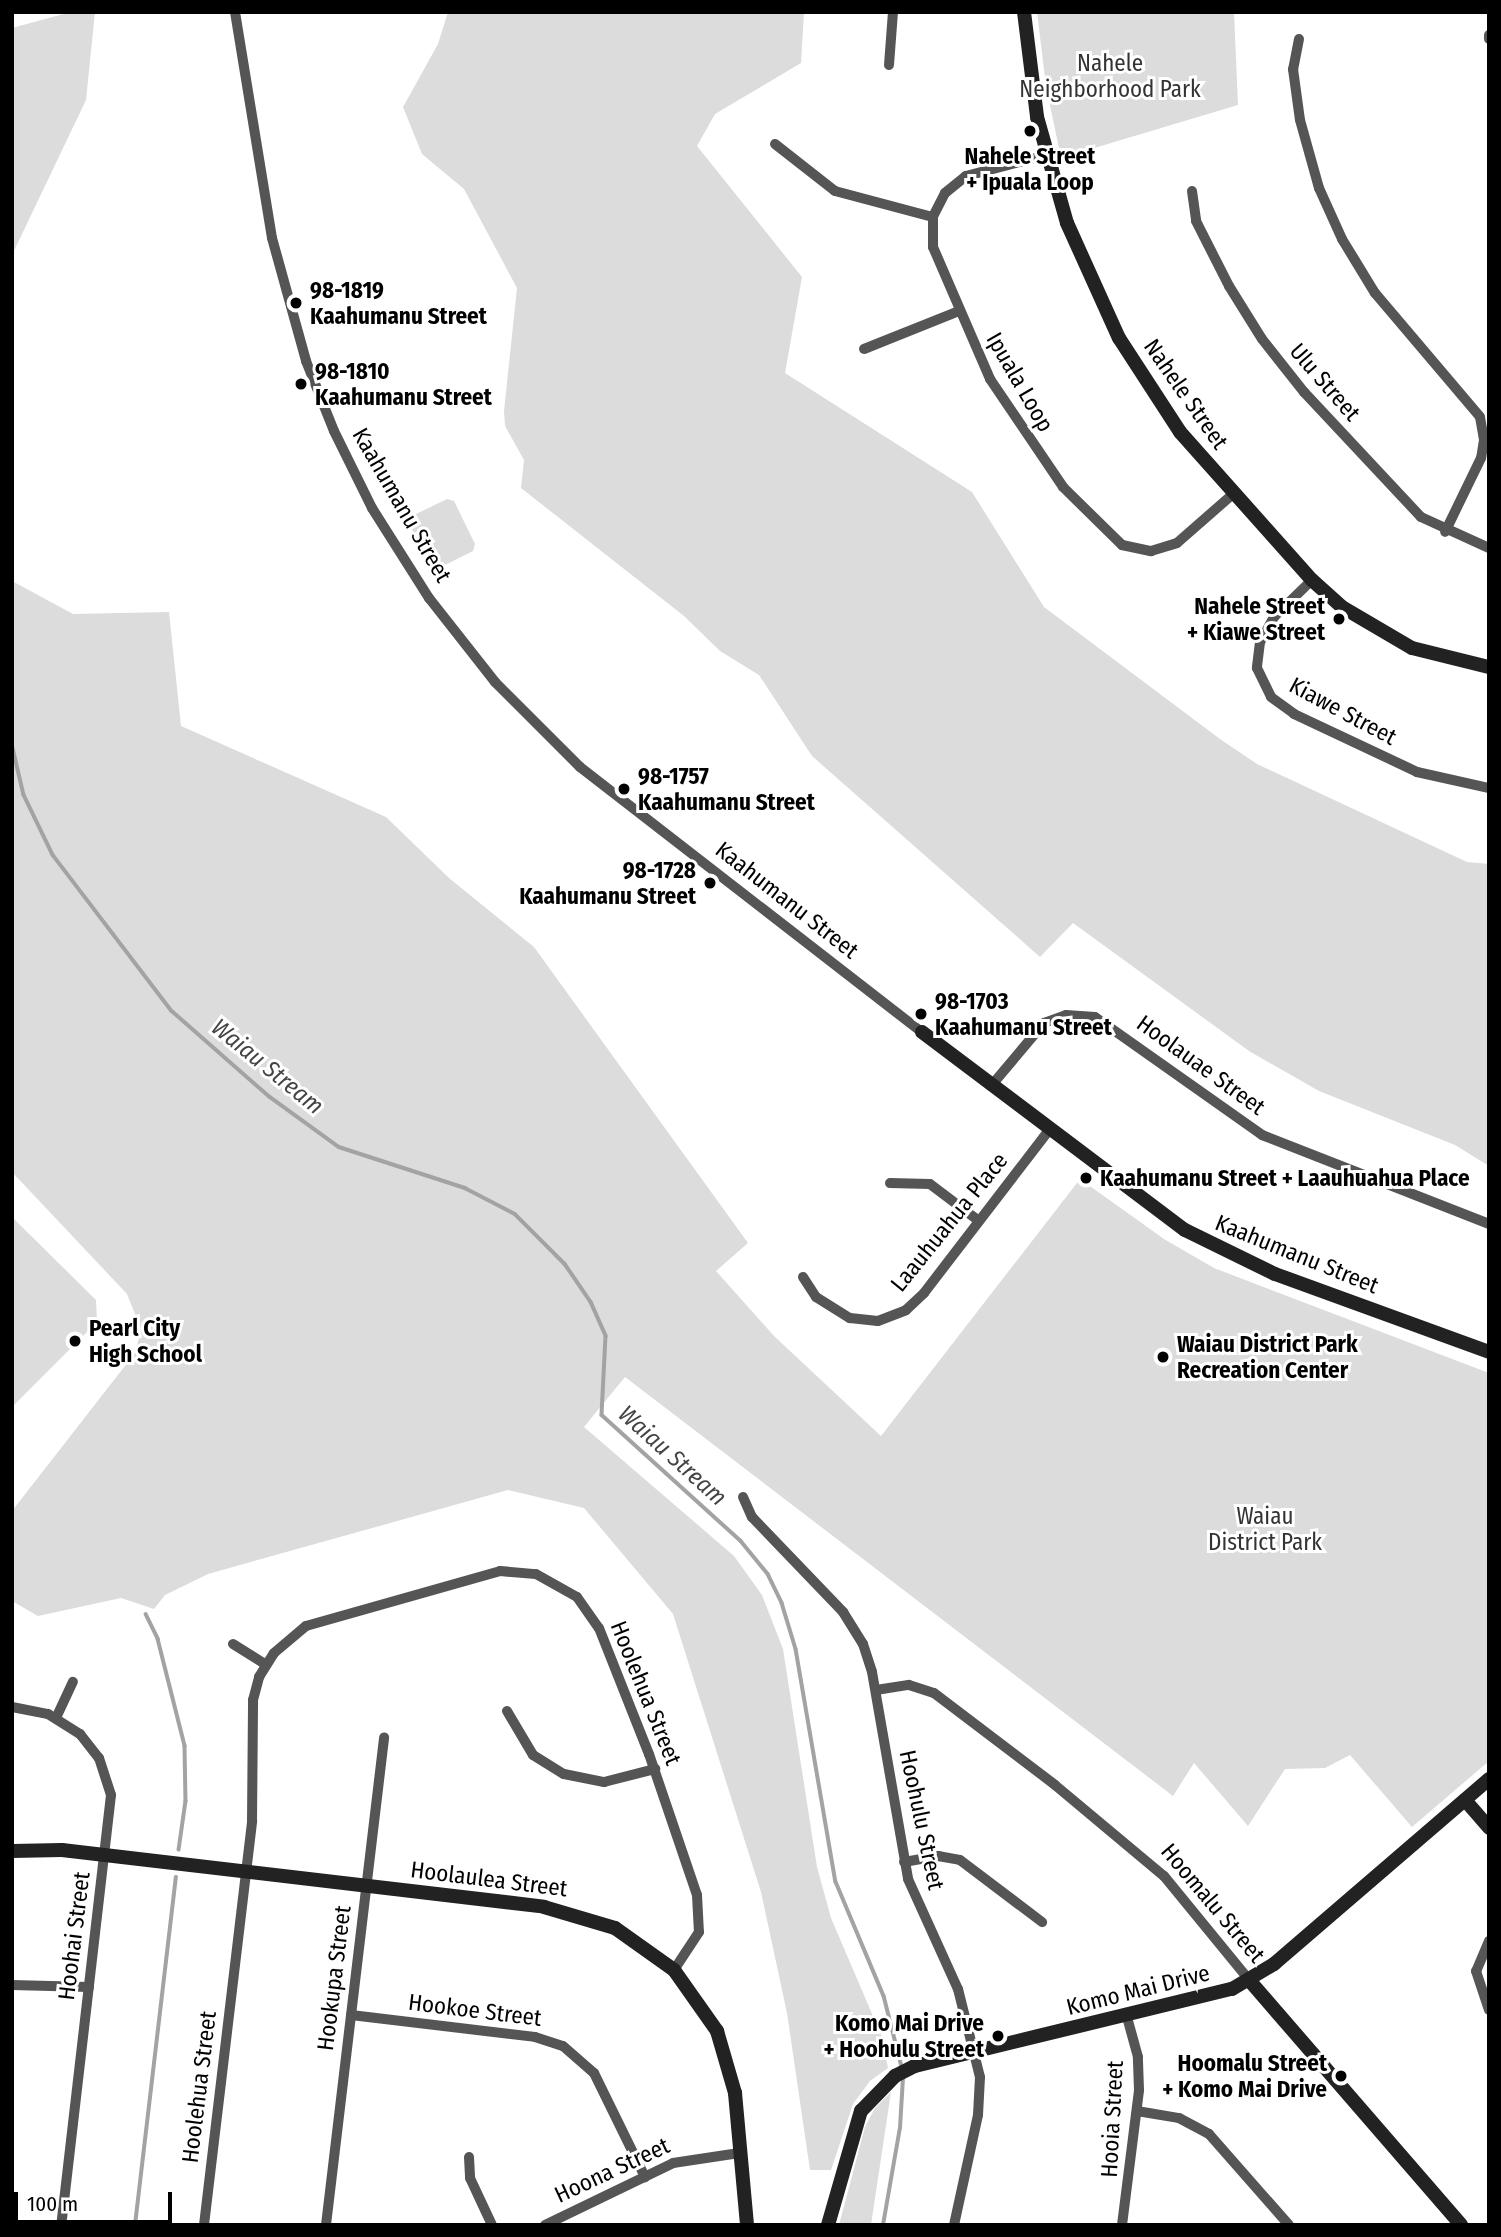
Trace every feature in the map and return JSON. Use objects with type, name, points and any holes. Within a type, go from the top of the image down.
[{"type":"street","name":"Kaahumanu Street","points":[[234,12],[272,238],[306,361],[372,508],[429,598],[495,682],[580,767],[1160,1214],[1226,1252],[1489,1352]]},
{"type":"street","points":[[889,65],[893,12]]},
{"type":"street","name":"Nahele Street","points":[[1024,12],[1046,155],[1082,262],[1119,338],[1180,432],[1312,580],[1359,620],[1398,642],[1440,657],[1489,667]]},
{"type":"street","points":[[1299,39],[1293,69],[1300,120],[1319,188],[1342,239],[1375,293],[1480,416],[1484,440],[1480,458],[1445,532]]},
{"type":"street","points":[[775,144],[835,191],[933,217],[945,193],[966,176],[1046,155]]},
{"type":"street","name":"Ulu Street","points":[[1192,191],[1196,221],[1262,339],[1406,505],[1445,532],[1489,548]]},
{"type":"street","name":"Ipuala Loop","points":[[933,217],[933,247],[990,379],[1025,437],[1063,486],[1114,540],[1141,550],[1168,547],[1187,536],[1233,494]]},
{"type":"street","points":[[864,348],[959,311]]},
{"type":"street","name":"Kiawe Street","points":[[1312,580],[1274,617],[1260,642],[1257,668],[1271,696],[1286,709],[1417,772],[1489,788]]},
{"type":"street","name":"Hoolauae Street","points":[[991,1086],[1044,1023],[1066,1015],[1095,1017],[1262,1135],[1489,1224]]},
{"type":"street","name":"Laauhuahua Place","points":[[803,1277],[816,1297],[843,1315],[866,1321],[887,1318],[915,1302],[1049,1130]]},
{"type":"street","points":[[890,1184],[930,1184],[979,1221]]},
{"type":"street","name":"Hoohulu Street","points":[[743,1497],[752,1517],[851,1623],[866,1652],[876,1690],[904,1862],[913,1894],[954,1978],[975,2052],[980,2102],[954,2225]]},
{"type":"street","name":"Hoolehua Street","points":[[204,2225],[255,1797],[253,1700],[266,1665],[283,1642],[317,1622],[488,1573],[536,1574],[569,1590],[593,1616],[655,1769],[701,1914],[696,1940],[674,1970]]},
{"type":"street","points":[[233,1644],[266,1665]]},
{"type":"street","points":[[56,1718],[73,1682]]},
{"type":"street","name":"Hoomalu Street","points":[[876,1690],[909,1685],[934,1693],[1076,1802],[1164,1875],[1249,1980],[1461,2225]]},
{"type":"street","name":"Hoohai Street","points":[[12,1707],[56,1718],[80,1734],[104,1770],[111,1806],[61,2225]]},
{"type":"street","points":[[507,1711],[533,1755],[564,1774],[604,1782],[655,1769]]},
{"type":"street","name":"Hookupa Street","points":[[326,2225],[384,1737]]},
{"type":"street","name":"Komo Mai Drive","points":[[828,2225],[854,2126],[869,2099],[887,2082],[915,2066],[1209,1998],[1249,1980],[1274,1964],[1489,1779]]},
{"type":"street","points":[[1465,1800],[1489,1828]]},
{"type":"street","name":"Hoolaulea Street","points":[[12,1851],[105,1855],[578,1913],[630,1936],[674,1970],[709,2016],[723,2047],[735,2093],[747,2225]]},
{"type":"street","points":[[904,1862],[938,1856],[967,1863],[1042,1922]]},
{"type":"street","points":[[1489,1941],[1479,1956],[1476,1979],[1489,2010]]},
{"type":"street","points":[[12,1985],[89,1987]]},
{"type":"street","name":"Hookoe Street","points":[[351,2015],[535,2037],[563,2046],[594,2073],[645,2176]]},
{"type":"street","name":"Hooia Street","points":[[1122,2225],[1137,2111],[1139,2071],[1127,2017]]},
{"type":"street","points":[[1137,2111],[1179,2118],[1209,2134],[1289,2225]]},
{"type":"street","name":"Hoona Street","points":[[545,2225],[684,2160],[739,2153]]},
{"type":"street","points":[[469,2157],[470,2178],[492,2225]]},
{"type":"green space","points":[[71,12],[95,12],[86,100],[12,255],[12,28]]},
{"type":"green space","points":[[448,12],[804,12],[801,63],[715,114],[697,146],[802,277],[785,373],[972,492],[1044,607],[1220,739],[1257,764],[1467,862],[1489,864],[1489,1166],[1455,1145],[1319,1091],[1249,1051],[1073,923],[1040,957],[812,756],[759,675],[720,651],[684,616],[521,488],[524,460],[505,426],[504,411],[517,288],[464,189],[422,154],[403,107],[438,44]]},
{"type":"green space","name":"Nahele Neighborhood Park","points":[[1037,12],[1234,12],[1238,105],[1061,158],[1046,86]]},
{"type":"green space","points":[[447,499],[454,501],[475,544],[473,551],[437,569],[430,567],[409,523],[410,517]]},
{"type":"green space","name":"Waiau District Park","points":[[12,581],[73,614],[169,612],[181,726],[386,817],[449,878],[534,947],[748,1243],[716,1271],[775,1337],[881,1436],[1080,1179],[1164,1239],[1214,1268],[1489,1373],[1489,1761],[1412,1827],[1350,1755],[1325,1768],[1285,1769],[1248,1826],[1194,1763],[1173,1796],[625,1377],[584,1427],[734,1556],[762,1595],[783,1649],[817,1867],[831,1918],[882,2037],[888,2068],[870,2081],[853,2104],[831,2170],[810,2170],[787,2013],[761,1892],[673,1614],[584,1508],[508,1490],[208,1574],[165,1595],[154,1609],[121,1598],[38,1616],[12,1601],[12,1511],[135,1353],[141,1329],[127,1294],[12,1172]]},
{"type":"green space","points":[[12,1217],[96,1300],[97,1322],[12,1407]]},
{"type":"green space","points":[[891,2092],[871,2225],[839,2225],[865,2127],[875,2108]]},
{"type":"waterway","name":"Waiau Stream","points":[[12,744],[24,795],[53,855],[172,1011],[270,1097],[339,1147],[465,1188],[515,1214],[565,1264],[591,1302],[606,1336],[602,1415],[741,1541],[768,1574],[782,1603],[796,1649],[836,1882],[884,1996],[902,2067]]},
{"type":"waterway","points":[[146,1614],[158,1639],[185,1746],[186,1801],[179,1850]]},
{"type":"waterway","points":[[135,2225],[176,1877]]},
{"type":"waterway","name":"Waiau Stream","points":[[883,2225],[900,2128],[903,2078]]},
{"type":"place","name":"Nahele Street + Ipuala Loop","points":[[1030,131]]},
{"type":"place","name":"98-1819 Kaahumanu Street","points":[[296,303]]},
{"type":"place","name":"98-1810 Kaahumanu Street","points":[[301,384]]},
{"type":"place","name":"Nahele Street + Kiawe Street","points":[[1339,619]]},
{"type":"place","name":"98-1757 Kaahumanu Street","points":[[624,789]]},
{"type":"place","name":"98-1728 Kaahumanu Street","points":[[710,883]]},
{"type":"place","name":"98-1703 Kaahumanu Street","points":[[921,1014]]},
{"type":"place","name":"Kaahumanu Street + Laauhuahua Place","points":[[1086,1178]]},
{"type":"place","name":"Pearl City High School","points":[[75,1341]]},
{"type":"place","name":"Waiau District Park Recreation Center","points":[[1163,1357]]},
{"type":"place","name":"Komo Mai Drive + Hoohulu Street","points":[[998,2036]]},
{"type":"place","name":"Hoomalu Street + Komo Mai Drive","points":[[1341,2076]]}]
